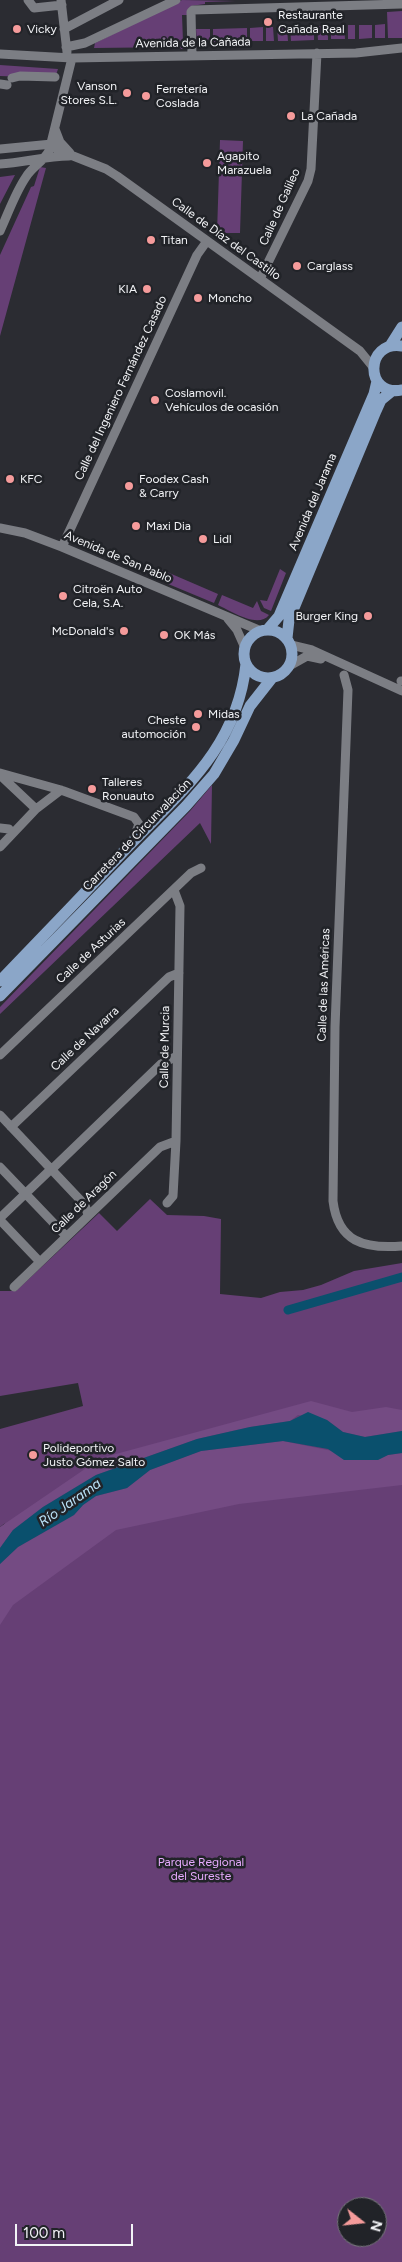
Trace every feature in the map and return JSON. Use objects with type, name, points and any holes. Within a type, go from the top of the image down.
[{"type":"main road","points":[[397,390],[381,385],[377,381],[373,367],[379,352],[396,346],[402,327]]},
{"type":"main road","name":"Avenida del Jarama","points":[[264,630],[279,616],[374,394],[377,381]]},
{"type":"main road","name":"Avenida del Jarama","points":[[289,642],[288,620],[376,411],[382,400],[397,390]]},
{"type":"main road","points":[[264,630],[278,632],[289,642],[292,658],[286,671],[272,678],[257,676],[246,664],[245,648],[251,637],[264,630]]},
{"type":"main road","name":"Carretera de Circunvalación","points":[[0,982],[205,767],[236,715],[244,686],[246,664]]},
{"type":"main road","name":"Carretera de Circunvalación","points":[[0,996],[186,806],[214,774],[234,740],[250,706],[272,678]]},
{"type":"street","points":[[0,231],[25,179],[34,166],[45,158],[52,144],[70,58],[66,47],[62,2],[34,8],[28,0]]},
{"type":"street","points":[[64,28],[119,0]]},
{"type":"street","points":[[66,47],[85,43],[176,0]]},
{"type":"street","points":[[259,8],[273,0]]},
{"type":"street","points":[[192,56],[191,12],[193,10],[347,3],[391,2],[402,4]]},
{"type":"street","name":"Avenida de la Cañada","points":[[387,51],[402,48]]},
{"type":"street","name":"Avenida de la Cañada","points":[[0,54],[70,58],[387,51],[402,53]]},
{"type":"street","name":"Calle de Galileo","points":[[260,279],[308,181],[311,169],[317,53]]},
{"type":"street","points":[[6,82],[20,76],[55,77]]},
{"type":"street","name":"Calle de Díaz del Castillo","points":[[55,129],[60,142],[74,156]]},
{"type":"street","points":[[0,149],[52,144]]},
{"type":"street","name":"Calle de Díaz del Castillo","points":[[52,144],[58,150],[106,169],[118,176],[360,351],[373,367]]},
{"type":"street","points":[[25,179],[22,163],[35,146]]},
{"type":"street","name":"Calle de Díaz del Castillo","points":[[0,164],[74,156]]},
{"type":"street","name":"Calle del Ingeniero Fernández Casado","points":[[62,547],[197,255],[207,241]]},
{"type":"street","points":[[360,351],[379,352]]},
{"type":"street","name":"Avenida de San Pablo","points":[[0,528],[25,534],[62,547],[264,630]]},
{"type":"street","name":"Avenida de San Pablo","points":[[224,615],[237,630],[245,648]]},
{"type":"street","points":[[289,642],[307,648],[402,691]]},
{"type":"street","points":[[290,664],[307,656],[336,662]]},
{"type":"street","name":"Calle de las Américas","points":[[344,675],[348,690],[335,1027],[333,1201],[335,1219],[343,1232],[352,1239],[365,1244],[387,1248],[402,1246]]},
{"type":"street","points":[[0,774],[46,785],[134,817],[139,824],[130,845]]},
{"type":"street","points":[[0,774],[36,809]]},
{"type":"street","points":[[36,809],[46,785]]},
{"type":"street","points":[[0,847],[36,809],[61,790]]},
{"type":"street","name":"Calle de Asturias","points":[[0,1055],[191,873],[201,868]]},
{"type":"street","name":"Calle de Murcia","points":[[167,1203],[173,1196],[176,1141],[180,906],[174,890]]},
{"type":"street","name":"Calle de Navarra","points":[[11,1127],[169,977],[179,973]]},
{"type":"street","points":[[40,1262],[1,1218],[161,1064],[177,1056]]},
{"type":"street","points":[[0,1116],[50,1171],[85,1205],[88,1215]]},
{"type":"street","name":"Calle de Aragón","points":[[14,1287],[160,1147],[176,1141]]},
{"type":"street","points":[[0,1167],[66,1236]]},
{"type":"green space","points":[[182,0],[236,1],[205,2],[205,4],[191,6],[188,15],[182,15],[183,41],[188,41],[186,49],[181,49],[180,47],[94,48],[95,43]]},
{"type":"green space","points":[[402,11],[402,38],[388,38],[387,12]]},
{"type":"green space","points":[[385,24],[385,38],[375,38],[375,25]]},
{"type":"green space","points":[[344,25],[345,39],[331,39],[331,26]]},
{"type":"green space","points":[[348,25],[355,25],[355,39],[348,39]]},
{"type":"green space","points":[[359,25],[372,25],[372,38],[359,39]]},
{"type":"green space","points":[[314,26],[314,40],[291,41],[290,27]]},
{"type":"green space","points":[[317,26],[328,26],[328,40],[318,40]]},
{"type":"green space","points":[[263,27],[263,41],[250,41],[250,28]]},
{"type":"green space","points":[[266,27],[273,27],[274,41],[266,41]]},
{"type":"green space","points":[[277,27],[287,27],[288,41],[278,41]]},
{"type":"green space","points":[[247,28],[247,41],[213,42],[213,29]]},
{"type":"green space","points":[[196,29],[210,29],[210,42],[197,43]]},
{"type":"green space","points":[[0,65],[58,69],[55,78],[0,76]]},
{"type":"green space","points":[[220,140],[243,141],[240,233],[217,233]]},
{"type":"green space","points":[[40,167],[46,168],[0,336],[0,255],[31,187],[34,186]]},
{"type":"green space","points":[[15,175],[0,204],[0,177]]},
{"type":"green space","points":[[160,569],[218,594],[214,603],[161,581],[158,576]]},
{"type":"green space","points":[[280,569],[286,573],[271,611],[264,608],[260,600],[267,601]]},
{"type":"green space","points":[[222,595],[253,608],[257,601],[261,611],[269,615],[264,619],[258,620],[244,618],[218,605]]},
{"type":"green space","points":[[212,785],[211,844],[200,823],[0,1014],[0,1007],[190,811]]},
{"type":"green space","name":"Parque Regional del Sureste","points":[[150,1199],[167,1215],[204,1216],[221,1219],[220,1294],[261,1298],[280,1292],[303,1290],[321,1285],[354,1271],[402,1263],[402,2262],[0,2262],[0,1530],[5,1523],[0,1527],[0,1429],[83,1406],[78,1383],[0,1396],[0,1291],[16,1291],[99,1213],[117,1231]]},
{"type":"shaded area","points":[[311,1401],[352,1412],[386,1407],[402,1410],[402,1431],[365,1437],[343,1432],[327,1420],[298,1415],[290,1421],[250,1427],[197,1439],[96,1475],[43,1507],[13,1530],[0,1548],[0,1527],[101,1458]]},
{"type":"shaded area","points":[[283,1441],[377,1460],[388,1455],[402,1453],[402,1485],[239,1504],[116,1530],[13,1605],[0,1625],[0,1564],[18,1547],[74,1515],[83,1505],[96,1496],[127,1488],[150,1470],[201,1451]]},
{"type":"water","name":"Río Jarama","points":[[308,1412],[327,1420],[343,1432],[365,1437],[402,1431],[402,1453],[388,1455],[378,1460],[344,1460],[328,1449],[283,1441],[201,1451],[150,1470],[127,1488],[96,1496],[83,1505],[74,1515],[18,1547],[0,1564],[0,1548],[13,1530],[43,1507],[96,1475],[197,1439],[250,1427],[290,1421]]},
{"type":"waterway","points":[[288,1310],[402,1277]]},
{"type":"place","name":"Restaurante Cañada Real","points":[[268,22]]},
{"type":"place","name":"Vicky","points":[[17,29]]},
{"type":"place","name":"Vanson Stores S.L.","points":[[127,93]]},
{"type":"place","name":"Ferretería Coslada","points":[[146,96]]},
{"type":"place","name":"La Cañada","points":[[291,116]]},
{"type":"place","name":"Agapito Marazuela","points":[[207,163]]},
{"type":"place","name":"Titan","points":[[151,240]]},
{"type":"place","name":"Carglass","points":[[297,266]]},
{"type":"place","name":"KIA","points":[[147,289]]},
{"type":"place","name":"Moncho","points":[[198,298]]},
{"type":"place","name":"Coslamovil. Vehículos de ocasión","points":[[155,400]]},
{"type":"place","name":"KFC","points":[[10,479]]},
{"type":"place","name":"Foodex Cash & Carry","points":[[129,486]]},
{"type":"place","name":"Maxi Dia","points":[[136,526]]},
{"type":"place","name":"Lidl","points":[[203,539]]},
{"type":"place","name":"Citroën Auto Cela, S.A.","points":[[63,596]]},
{"type":"place","name":"Burger King","points":[[368,616]]},
{"type":"place","name":"McDonald's","points":[[124,631]]},
{"type":"place","name":"OK Más","points":[[164,635]]},
{"type":"place","name":"Midas","points":[[198,714]]},
{"type":"place","name":"Cheste automoción","points":[[196,727]]},
{"type":"place","name":"Talleres Ronuauto","points":[[92,789]]},
{"type":"place","name":"Polideportivo Justo Gómez Salto","points":[[33,1455]]}]
